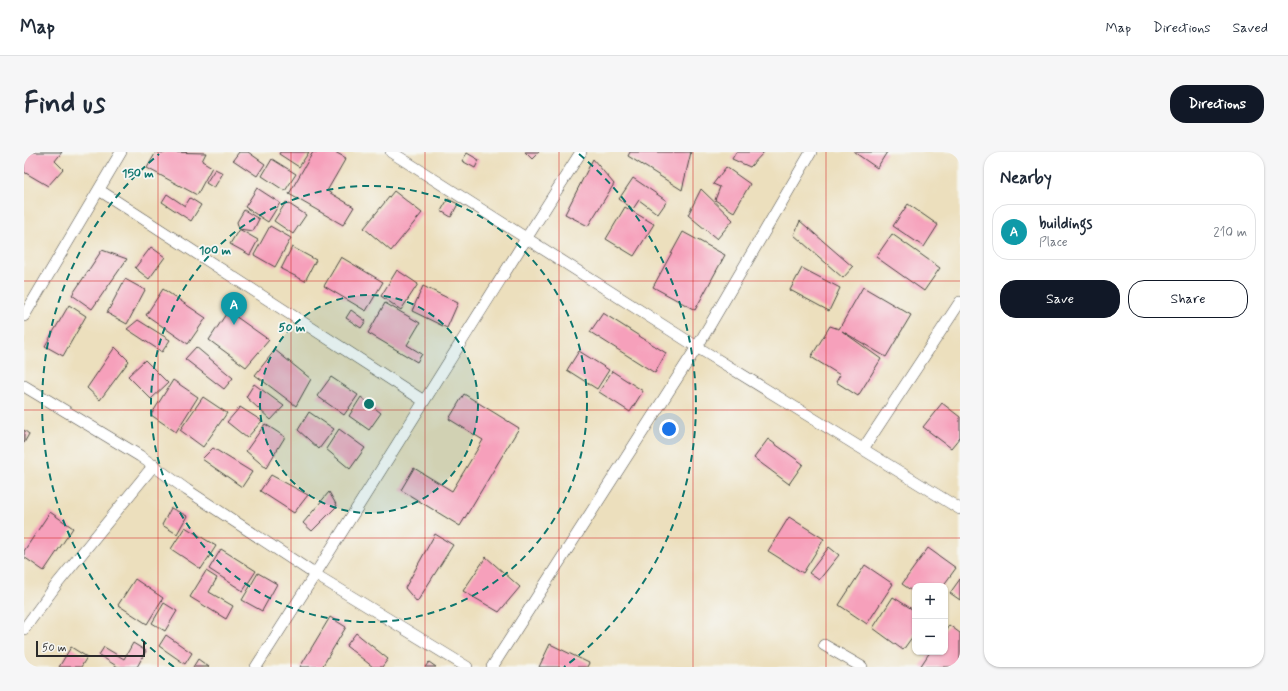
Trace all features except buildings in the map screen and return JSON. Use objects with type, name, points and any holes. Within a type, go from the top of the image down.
[{"type":"street","points":[[24,316],[121,152]]},
{"type":"street","points":[[391,152],[697,347],[960,509]]},
{"type":"street","points":[[256,667],[316,575],[581,152]]},
{"type":"street","points":[[492,667],[697,347],[811,152]]},
{"type":"street","points":[[99,190],[424,401]]},
{"type":"street","points":[[863,449],[960,302]]},
{"type":"street","points":[[24,386],[154,465],[187,490],[316,575],[467,667]]},
{"type":"street","points":[[24,629],[57,584],[154,465]]},
{"type":"street","points":[[824,645],[862,667]]},
{"type":"place","name":"buildings","points":[[234,325]]}]
